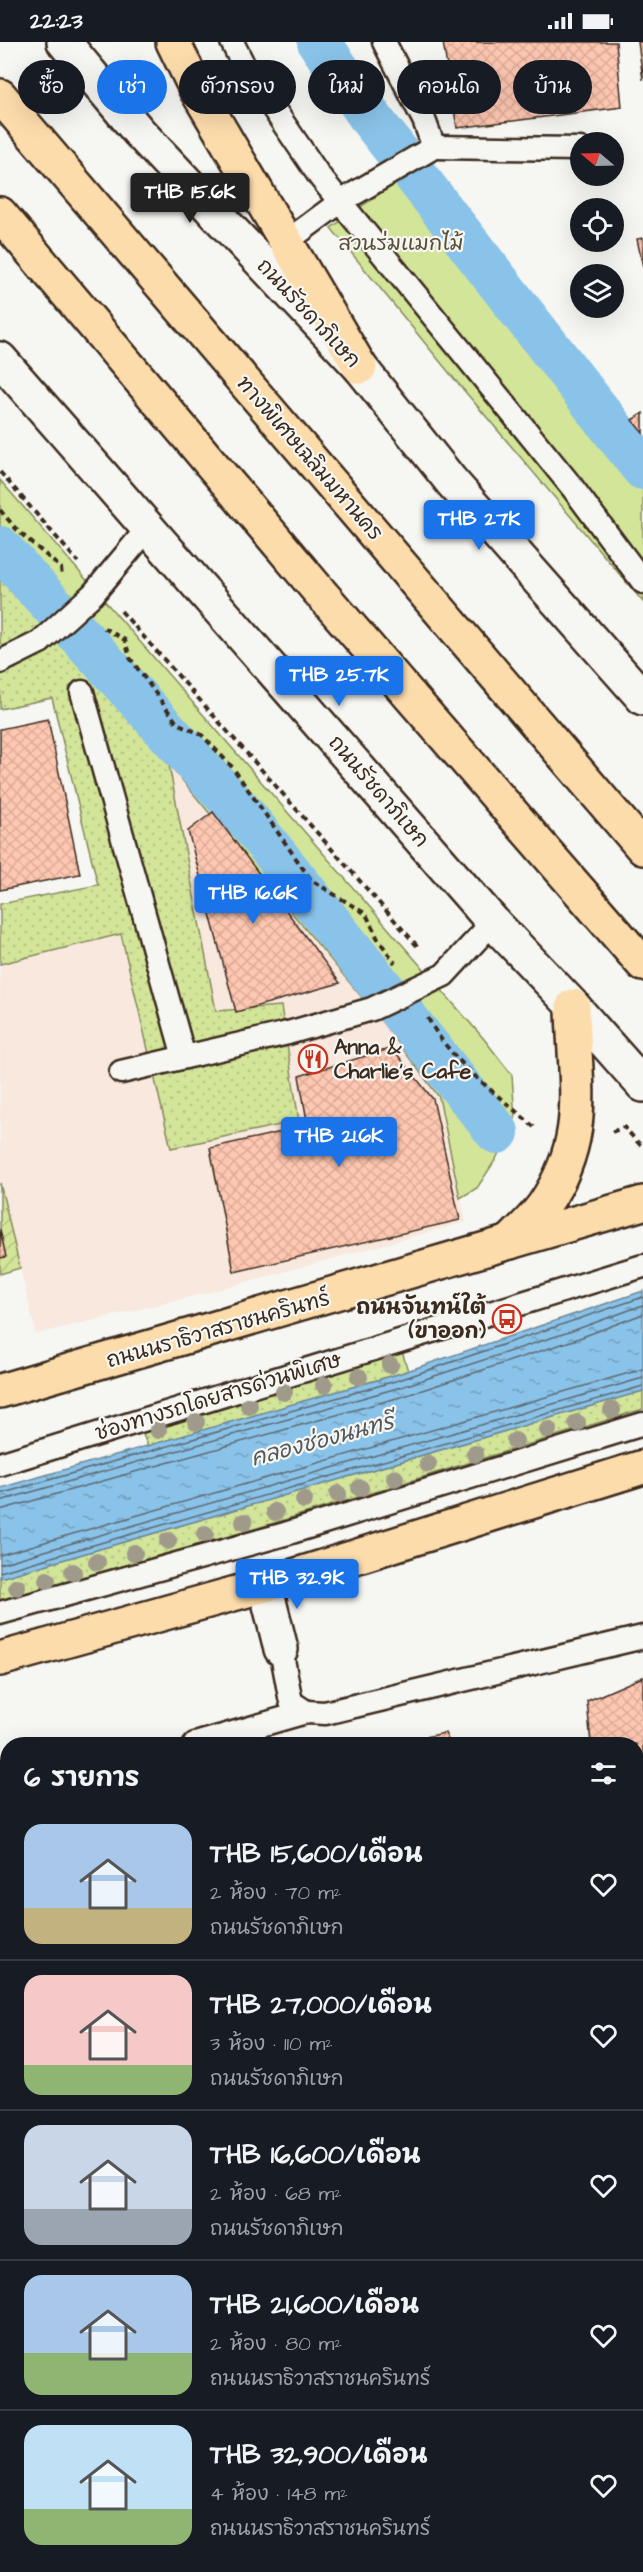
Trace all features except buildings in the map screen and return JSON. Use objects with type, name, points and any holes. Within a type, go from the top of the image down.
[{"type":"main road","name":"ถนนรัชดาภิเษก","points":[[64,42],[138,132],[360,367],[451,481],[643,698]]},
{"type":"main road","points":[[173,42],[196,89],[360,367]]},
{"type":"main road","name":"ทางพิเศษเฉลิมมหานคร","points":[[0,96],[643,848]]},
{"type":"main road","points":[[0,214],[318,590],[643,964]]},
{"type":"main road","name":"ถนนรัชดาภิเษก","points":[[0,358],[493,922],[573,1006],[643,1085]]},
{"type":"main road","points":[[509,1244],[544,1206],[568,1164],[578,1105],[573,1006]]},
{"type":"main road","name":"ถนนนราธิวาสราชนครินทร์","points":[[0,1391],[643,1203]]},
{"type":"main road","points":[[0,1659],[264,1585],[643,1467]]},
{"type":"main road","points":[[264,1585],[281,1649]]},
{"type":"lane","points":[[232,42],[262,92],[320,177],[572,487],[643,582]]},
{"type":"lane","points":[[384,42],[424,120],[428,150]]},
{"type":"lane","points":[[286,242],[340,202],[428,150],[570,149]]},
{"type":"lane","points":[[0,662],[40,642],[96,590],[148,528]]},
{"type":"lane","points":[[82,692],[184,1057]]},
{"type":"lane","points":[[122,1072],[288,1033],[372,1009],[444,975],[493,922]]},
{"type":"lane","name":"ช่องทางรถโดยสารด่วนพิเศษ","points":[[0,1464],[643,1266]]},
{"type":"lane","points":[[0,1613],[285,1534],[643,1425]]},
{"type":"lane","points":[[219,1737],[306,1712],[325,1713],[643,1637]]},
{"type":"lane","points":[[281,1649],[291,1702],[306,1712]]},
{"type":"path","points":[[0,472],[96,590],[444,975]]},
{"type":"path","points":[[0,510],[18,531],[61,568],[62,579]]},
{"type":"path","points":[[102,627],[113,631],[125,640],[130,658],[177,723],[202,735],[233,768],[312,880],[366,914],[407,994],[437,1037],[472,1072],[536,1128]]},
{"type":"shaded area","points":[[169,765],[383,1023],[439,1097],[466,1222],[206,1293],[36,1334],[0,1183],[0,964],[121,934],[171,1148],[216,1011]]},
{"type":"green space","name":"สวนร่มแมกไม้","points":[[405,176],[643,478],[643,602],[451,375],[331,228]]},
{"type":"green space","points":[[0,480],[484,1039],[512,1075],[515,1119],[496,1159],[477,1188],[460,1198],[439,1097],[383,1023],[0,560]]},
{"type":"green space","points":[[0,560],[169,765],[216,1011],[281,1006],[299,1121],[171,1148],[121,934],[0,964],[0,904],[98,885],[52,698],[0,709]]},
{"type":"green space","points":[[0,1183],[20,1268],[0,1274]]},
{"type":"green space","points":[[401,1348],[408,1371],[148,1446],[140,1428]]},
{"type":"green space","points":[[643,1391],[643,1409],[212,1542],[0,1601],[0,1578]]},
{"type":"water","name":"คลองช่องนนทรี","points":[[643,1291],[643,1391],[0,1578],[0,1488],[398,1374]]},
{"type":"waterway","points":[[319,42],[373,121],[643,468]]},
{"type":"waterway","points":[[0,548],[248,820],[497,1132]]},
{"type":"place","name":"Anna & Charlie's Cafe","points":[[313,1059]]},
{"type":"place","name":"ถนนจันทน์ใต้ (ขาออก)","points":[[507,1319]]}]
